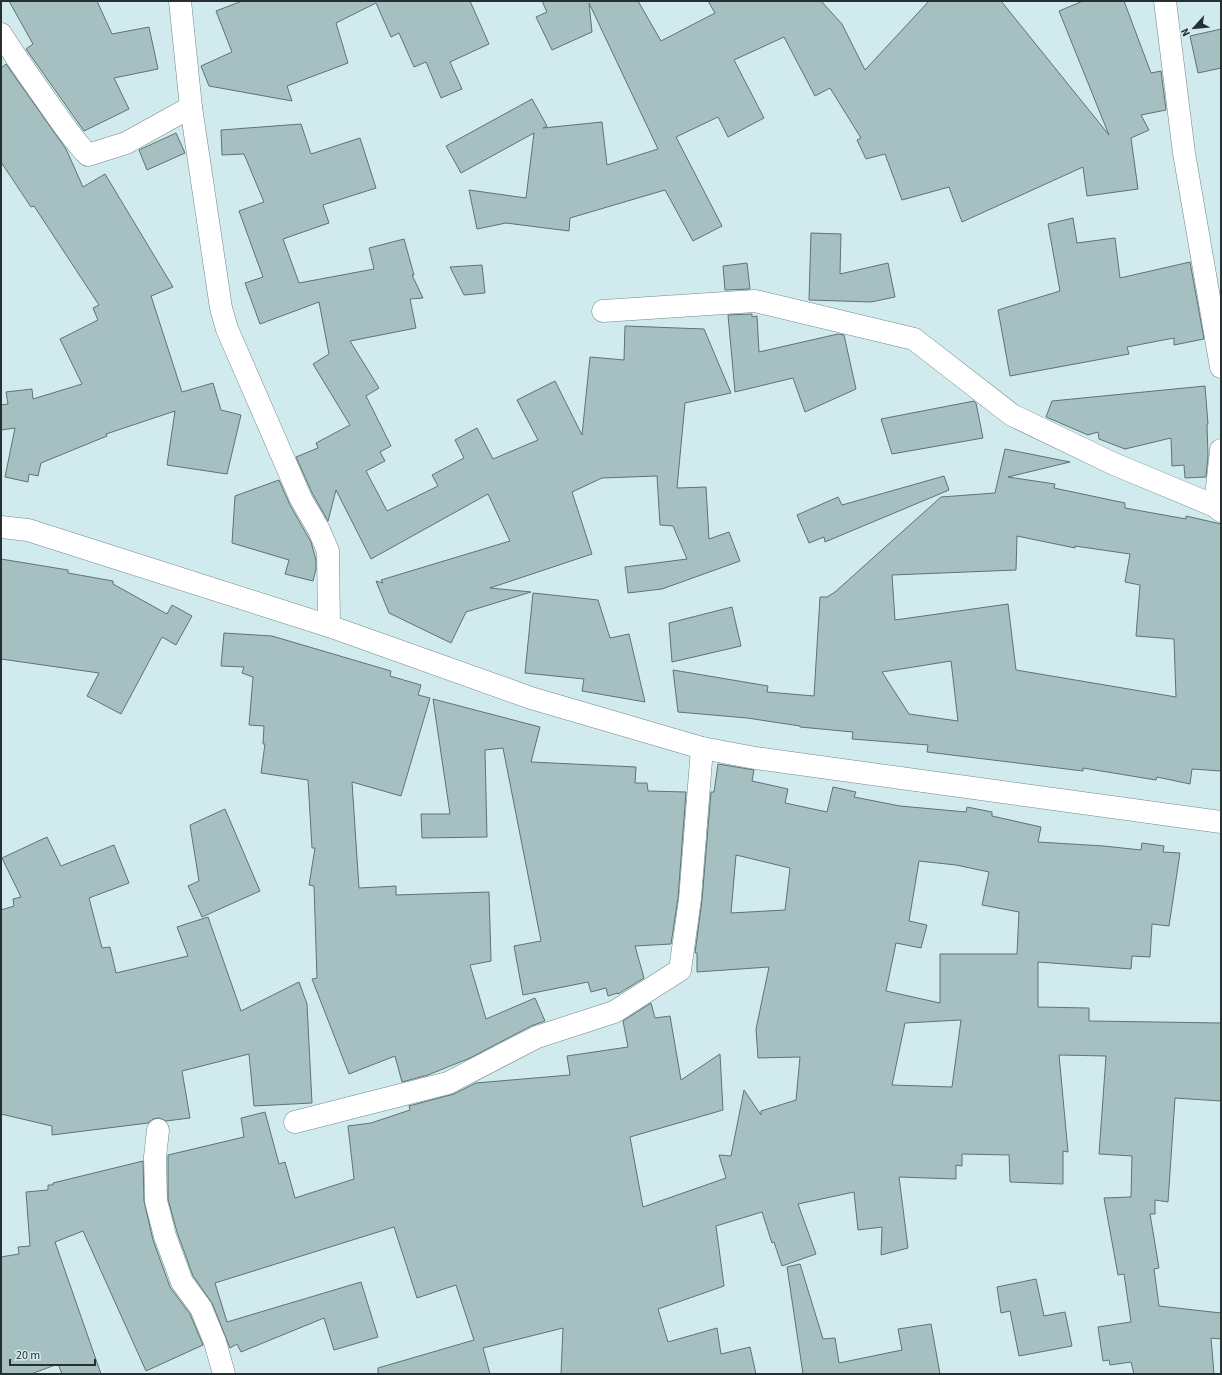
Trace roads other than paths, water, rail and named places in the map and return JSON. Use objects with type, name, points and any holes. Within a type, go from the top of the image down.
[{"type":"street","points":[[180,1],[191,107],[221,308],[227,329],[301,499],[319,530],[328,551],[329,626]]},
{"type":"street","points":[[1165,1],[1184,153],[1221,366]]},
{"type":"street","points":[[1,34],[60,120],[79,146],[88,155],[126,143],[191,107]]},
{"type":"street","points":[[603,311],[755,301],[914,339],[1012,415],[1114,464],[1218,508],[1221,450]]},
{"type":"street","points":[[1,527],[28,530],[329,626],[531,698],[702,748],[755,758],[1221,822]]},
{"type":"street","points":[[295,1122],[448,1083],[537,1037],[614,1012],[680,970],[690,899],[702,748]]},
{"type":"street","points":[[158,1130],[155,1157],[156,1201],[165,1236],[182,1282],[201,1308],[215,1342],[224,1374]]}]
